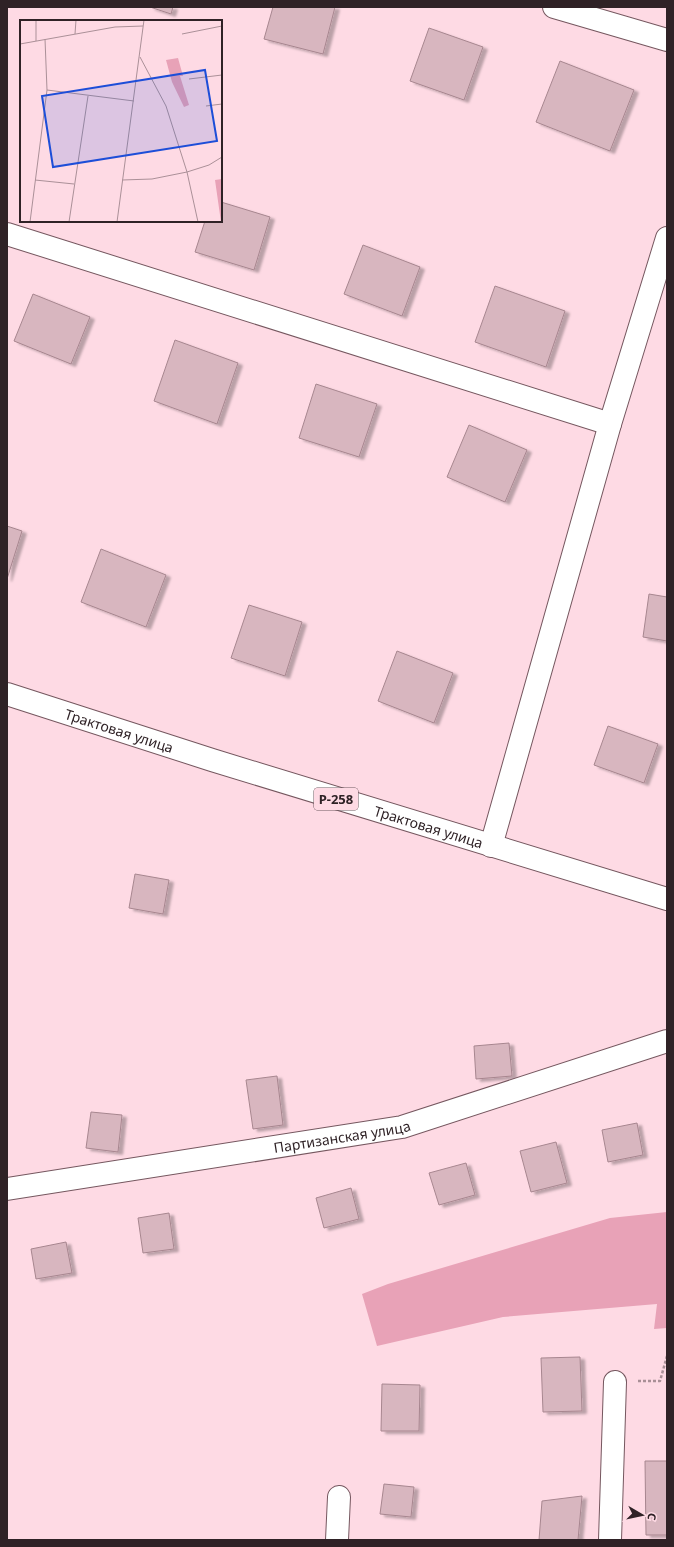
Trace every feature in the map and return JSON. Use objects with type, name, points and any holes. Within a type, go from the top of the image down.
[{"type":"main road","points":[[554,7],[667,40]]},
{"type":"main road","points":[[7,234],[610,424]]},
{"type":"main road","points":[[491,846],[610,424],[667,238]]},
{"type":"main road","name":"Трактовая улица","points":[[7,694],[212,760],[667,899]]},
{"type":"main road","name":"Партизанская улица","points":[[7,1189],[402,1127],[667,1041]]},
{"type":"main road","points":[[610,1540],[615,1382]]},
{"type":"main road","points":[[338,1540],[339,1497]]},
{"type":"path","points":[[615,1382],[660,1381],[667,1356]]},
{"type":"shaded area","points":[[667,1212],[667,1328],[654,1329],[657,1304],[503,1317],[377,1346],[362,1294],[388,1284],[610,1218]]},
{"type":"building","points":[[150,7],[173,7],[171,14]]},
{"type":"building","points":[[273,7],[335,7],[323,54],[264,39]]},
{"type":"building","points":[[429,28],[483,47],[464,100],[410,81]]},
{"type":"building","points":[[560,61],[634,90],[610,151],[536,122]]},
{"type":"building","points":[[222,202],[270,217],[254,270],[195,252],[205,222],[222,222]]},
{"type":"building","points":[[363,245],[420,267],[402,316],[344,294]]},
{"type":"building","points":[[495,286],[565,311],[546,367],[475,342]]},
{"type":"building","points":[[33,294],[90,317],[71,364],[14,341]]},
{"type":"building","points":[[175,340],[238,363],[217,424],[154,401]]},
{"type":"building","points":[[316,384],[377,404],[359,457],[299,438]]},
{"type":"building","points":[[469,425],[527,450],[505,502],[447,477]]},
{"type":"building","points":[[7,526],[22,531],[7,579]]},
{"type":"building","points":[[101,549],[166,575],[146,627],[81,602]]},
{"type":"building","points":[[649,594],[667,597],[667,641],[643,637]]},
{"type":"building","points":[[249,605],[302,622],[285,676],[231,658]]},
{"type":"building","points":[[397,651],[453,673],[434,723],[378,701]]},
{"type":"building","points":[[608,726],[658,744],[644,783],[594,765]]},
{"type":"building","points":[[135,874],[169,880],[163,914],[129,908]]},
{"type":"building","points":[[509,1043],[512,1076],[476,1079],[474,1046]]},
{"type":"building","points":[[277,1076],[283,1125],[253,1129],[246,1080]]},
{"type":"building","points":[[91,1112],[122,1115],[118,1152],[86,1148]]},
{"type":"building","points":[[637,1123],[643,1155],[608,1162],[602,1130]]},
{"type":"building","points":[[556,1142],[567,1183],[531,1192],[520,1151]]},
{"type":"building","points":[[466,1163],[475,1195],[439,1205],[429,1173]]},
{"type":"building","points":[[351,1188],[359,1219],[324,1228],[316,1198]]},
{"type":"building","points":[[169,1213],[174,1249],[143,1253],[138,1218]]},
{"type":"building","points":[[66,1242],[72,1273],[36,1279],[31,1249]]},
{"type":"building","points":[[580,1357],[582,1411],[543,1412],[541,1358]]},
{"type":"building","points":[[382,1384],[420,1385],[419,1431],[381,1431]]},
{"type":"building","points":[[645,1461],[667,1461],[667,1535],[646,1535]]},
{"type":"building","points":[[384,1484],[414,1487],[411,1517],[380,1514]]},
{"type":"building","points":[[582,1496],[578,1540],[539,1540],[542,1501]]}]
